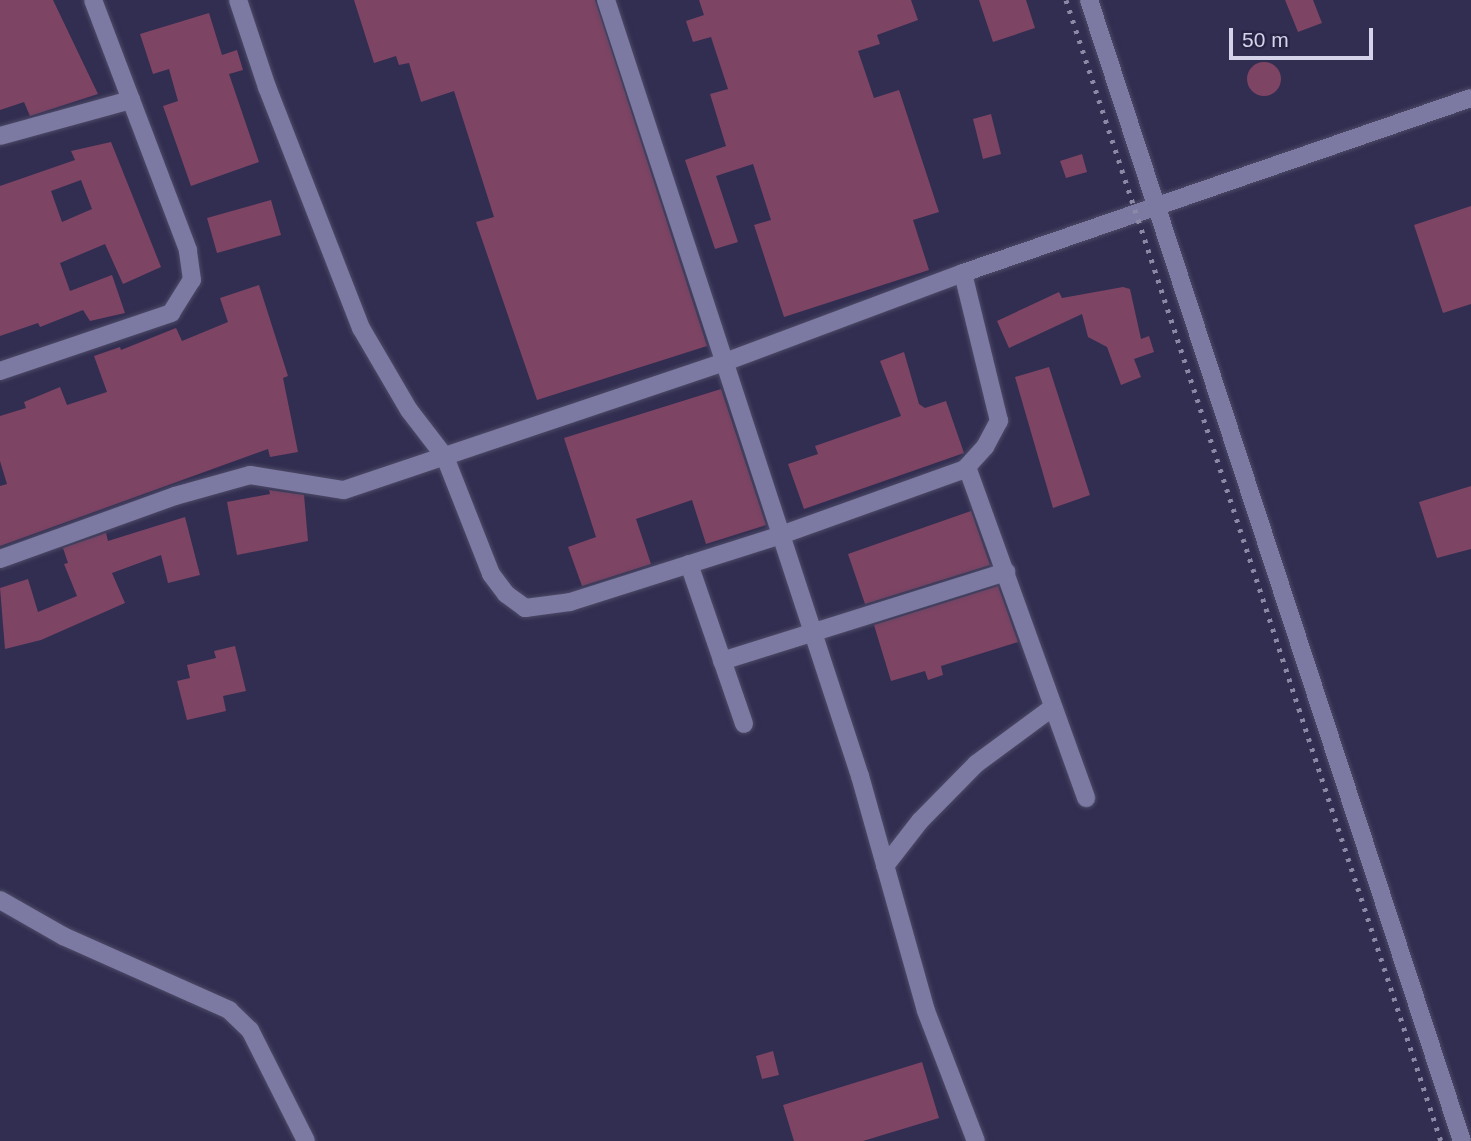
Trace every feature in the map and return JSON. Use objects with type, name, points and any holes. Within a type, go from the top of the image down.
[{"type":"street","points":[[0,371],[171,313],[192,280],[188,250],[93,0]]},
{"type":"street","points":[[238,0],[267,87],[361,328],[409,410],[445,457],[491,574],[506,594],[526,608],[570,602],[781,535],[967,467],[985,447],[999,421],[963,274]]},
{"type":"street","points":[[606,0],[813,633],[887,873],[895,910],[947,1073],[976,1141]]},
{"type":"street","points":[[1088,0],[1462,1141]]},
{"type":"street","points":[[0,559],[175,496],[250,475],[344,490],[726,362],[963,274],[1158,209],[1471,98]]},
{"type":"street","points":[[0,136],[131,100]]},
{"type":"street","points":[[967,467],[1086,798]]},
{"type":"street","points":[[689,564],[744,724]]},
{"type":"street","points":[[722,662],[1006,572]]},
{"type":"street","points":[[887,873],[920,821],[976,764],[1053,707]]},
{"type":"street","points":[[0,900],[63,936],[229,1010],[250,1030],[306,1141]]},
{"type":"building","points":[[0,0],[53,0],[98,94],[30,116],[24,102],[0,110]]},
{"type":"building","points":[[354,0],[595,0],[707,346],[537,400],[476,222],[494,217],[454,91],[421,102],[409,63],[399,65],[396,56],[374,63]]},
{"type":"building","points":[[699,0],[911,0],[918,20],[877,35],[880,44],[858,51],[874,98],[899,90],[939,212],[913,220],[929,270],[784,317],[754,225],[771,220],[753,164],[716,176],[738,242],[715,249],[685,160],[726,146],[710,94],[728,89],[711,37],[693,42],[686,21],[704,15]]},
{"type":"building","points":[[979,0],[1026,0],[1035,28],[993,42]]},
{"type":"building","points":[[1285,0],[1313,0],[1322,23],[1298,32]]},
{"type":"building","points":[[209,13],[222,55],[237,50],[243,70],[229,74],[259,162],[191,186],[163,106],[178,101],[169,69],[153,74],[140,34]]},
{"type":"building","points":[[1264,62],[1276,67],[1281,79],[1276,91],[1264,96],[1252,91],[1247,79],[1252,67]]},
{"type":"building","points":[[991,114],[1001,154],[983,159],[973,119]]},
{"type":"building","points":[[111,142],[161,267],[123,284],[105,244],[60,263],[70,291],[112,275],[125,313],[90,321],[83,310],[40,327],[38,323],[0,336],[0,186],[75,160],[71,151]],"holes":[[[81,180],[92,209],[62,222],[51,191]]]},
{"type":"building","points":[[1082,154],[1087,172],[1066,178],[1060,161]]},
{"type":"building","points":[[271,200],[281,235],[217,253],[207,218]]},
{"type":"building","points":[[1471,206],[1471,304],[1443,313],[1414,225]]},
{"type":"building","points":[[259,285],[288,376],[283,378],[298,452],[270,457],[268,449],[0,546],[0,486],[7,484],[0,461],[0,416],[26,408],[24,402],[60,387],[67,405],[107,392],[94,356],[120,347],[121,350],[176,328],[182,341],[228,322],[220,298]]},
{"type":"building","points":[[1123,287],[1130,289],[1141,339],[1149,336],[1154,352],[1134,359],[1141,377],[1121,385],[1107,347],[1088,337],[1082,314],[1009,348],[997,321],[1059,292],[1062,298]]},
{"type":"building","points":[[904,352],[919,404],[925,408],[946,401],[964,453],[804,509],[788,464],[818,454],[815,446],[901,416],[880,361]]},
{"type":"building","points":[[1049,367],[1090,495],[1053,508],[1015,377]]},
{"type":"building","points":[[721,389],[766,525],[706,544],[692,500],[636,519],[651,564],[582,586],[568,547],[596,537],[564,438]]},
{"type":"building","points":[[1471,486],[1471,549],[1437,558],[1419,502]]},
{"type":"building","points":[[269,490],[304,495],[308,541],[237,555],[227,502],[270,494]]},
{"type":"building","points":[[971,511],[990,565],[865,604],[848,554]]},
{"type":"building","points":[[185,517],[200,575],[168,583],[161,555],[112,573],[125,603],[41,640],[5,649],[0,588],[28,579],[38,612],[77,596],[64,564],[68,563],[63,548],[106,533],[108,541]]},
{"type":"building","points":[[998,586],[1018,642],[941,666],[943,675],[928,680],[925,671],[891,681],[874,625]]},
{"type":"building","points":[[235,646],[246,691],[223,696],[226,711],[187,720],[177,681],[190,678],[187,665],[216,658],[214,651]]},
{"type":"building","points":[[773,1051],[779,1075],[762,1079],[756,1056]]},
{"type":"building","points":[[922,1062],[939,1118],[863,1141],[794,1141],[783,1105]]},
{"type":"railway","points":[[1066,0],[1441,1141]]}]
